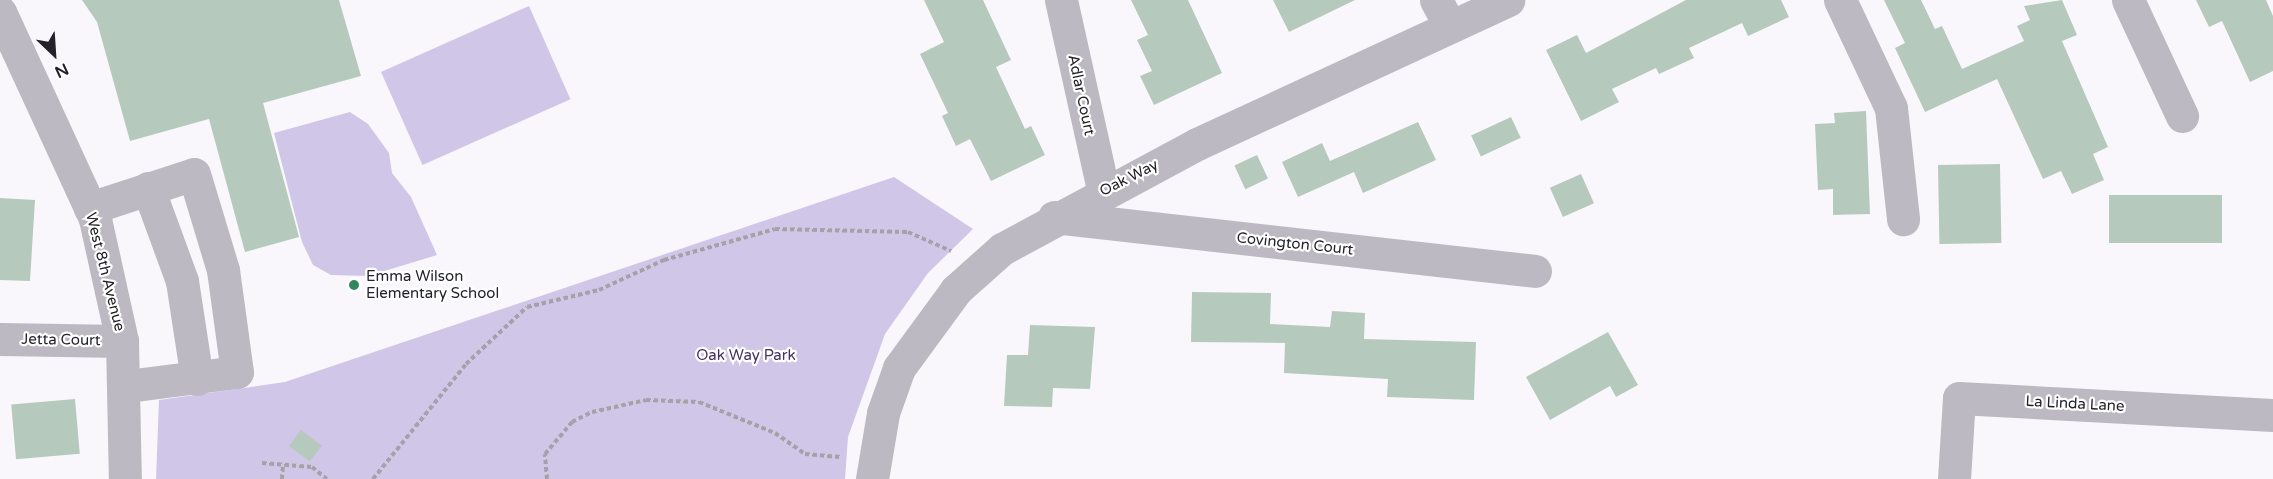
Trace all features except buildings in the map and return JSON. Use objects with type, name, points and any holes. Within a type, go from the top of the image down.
[{"type":"street","name":"Adlar Court","points":[[1061,0],[1102,190]]},
{"type":"street","name":"Oak Way","points":[[872,479],[889,390],[910,349],[956,290],[1002,249],[1102,190],[1443,13],[1508,0]]},
{"type":"street","points":[[1840,0],[1891,108],[1903,219]]},
{"type":"street","points":[[2128,0],[2182,116]]},
{"type":"street","name":"West 8th Avenue","points":[[0,12],[90,208],[122,341],[126,386],[125,479]]},
{"type":"street","points":[[90,208],[194,174],[223,270],[237,372],[197,379],[126,386]]},
{"type":"street","points":[[148,189],[182,281],[197,379]]},
{"type":"street","name":"Covington Court","points":[[1054,217],[1535,271]]},
{"type":"street","name":"Jetta Court","points":[[0,339],[122,341]]},
{"type":"street","name":"La Linda Lane","points":[[1954,479],[1959,398],[2273,415]]},
{"type":"path","points":[[373,479],[466,364],[527,307],[599,290],[664,260],[775,229],[908,232],[951,250]]},
{"type":"path","points":[[547,479],[545,454],[572,422],[592,412],[645,400],[699,402],[775,433],[806,454],[840,457]]},
{"type":"path","points":[[262,463],[312,467],[327,479]]},
{"type":"path","points":[[282,479],[283,465]]},
{"type":"green space","points":[[529,6],[570,99],[422,165],[381,72]]},
{"type":"green space","points":[[350,112],[368,124],[389,153],[392,173],[411,197],[437,255],[368,276],[331,275],[313,265],[302,242],[274,133]]},
{"type":"green space","name":"Oak Way Park","points":[[894,177],[973,229],[928,273],[885,334],[848,437],[845,479],[156,479],[159,400],[285,382]]},
{"type":"place","name":"Emma Wilson Elementary School","points":[[354,285]]}]
